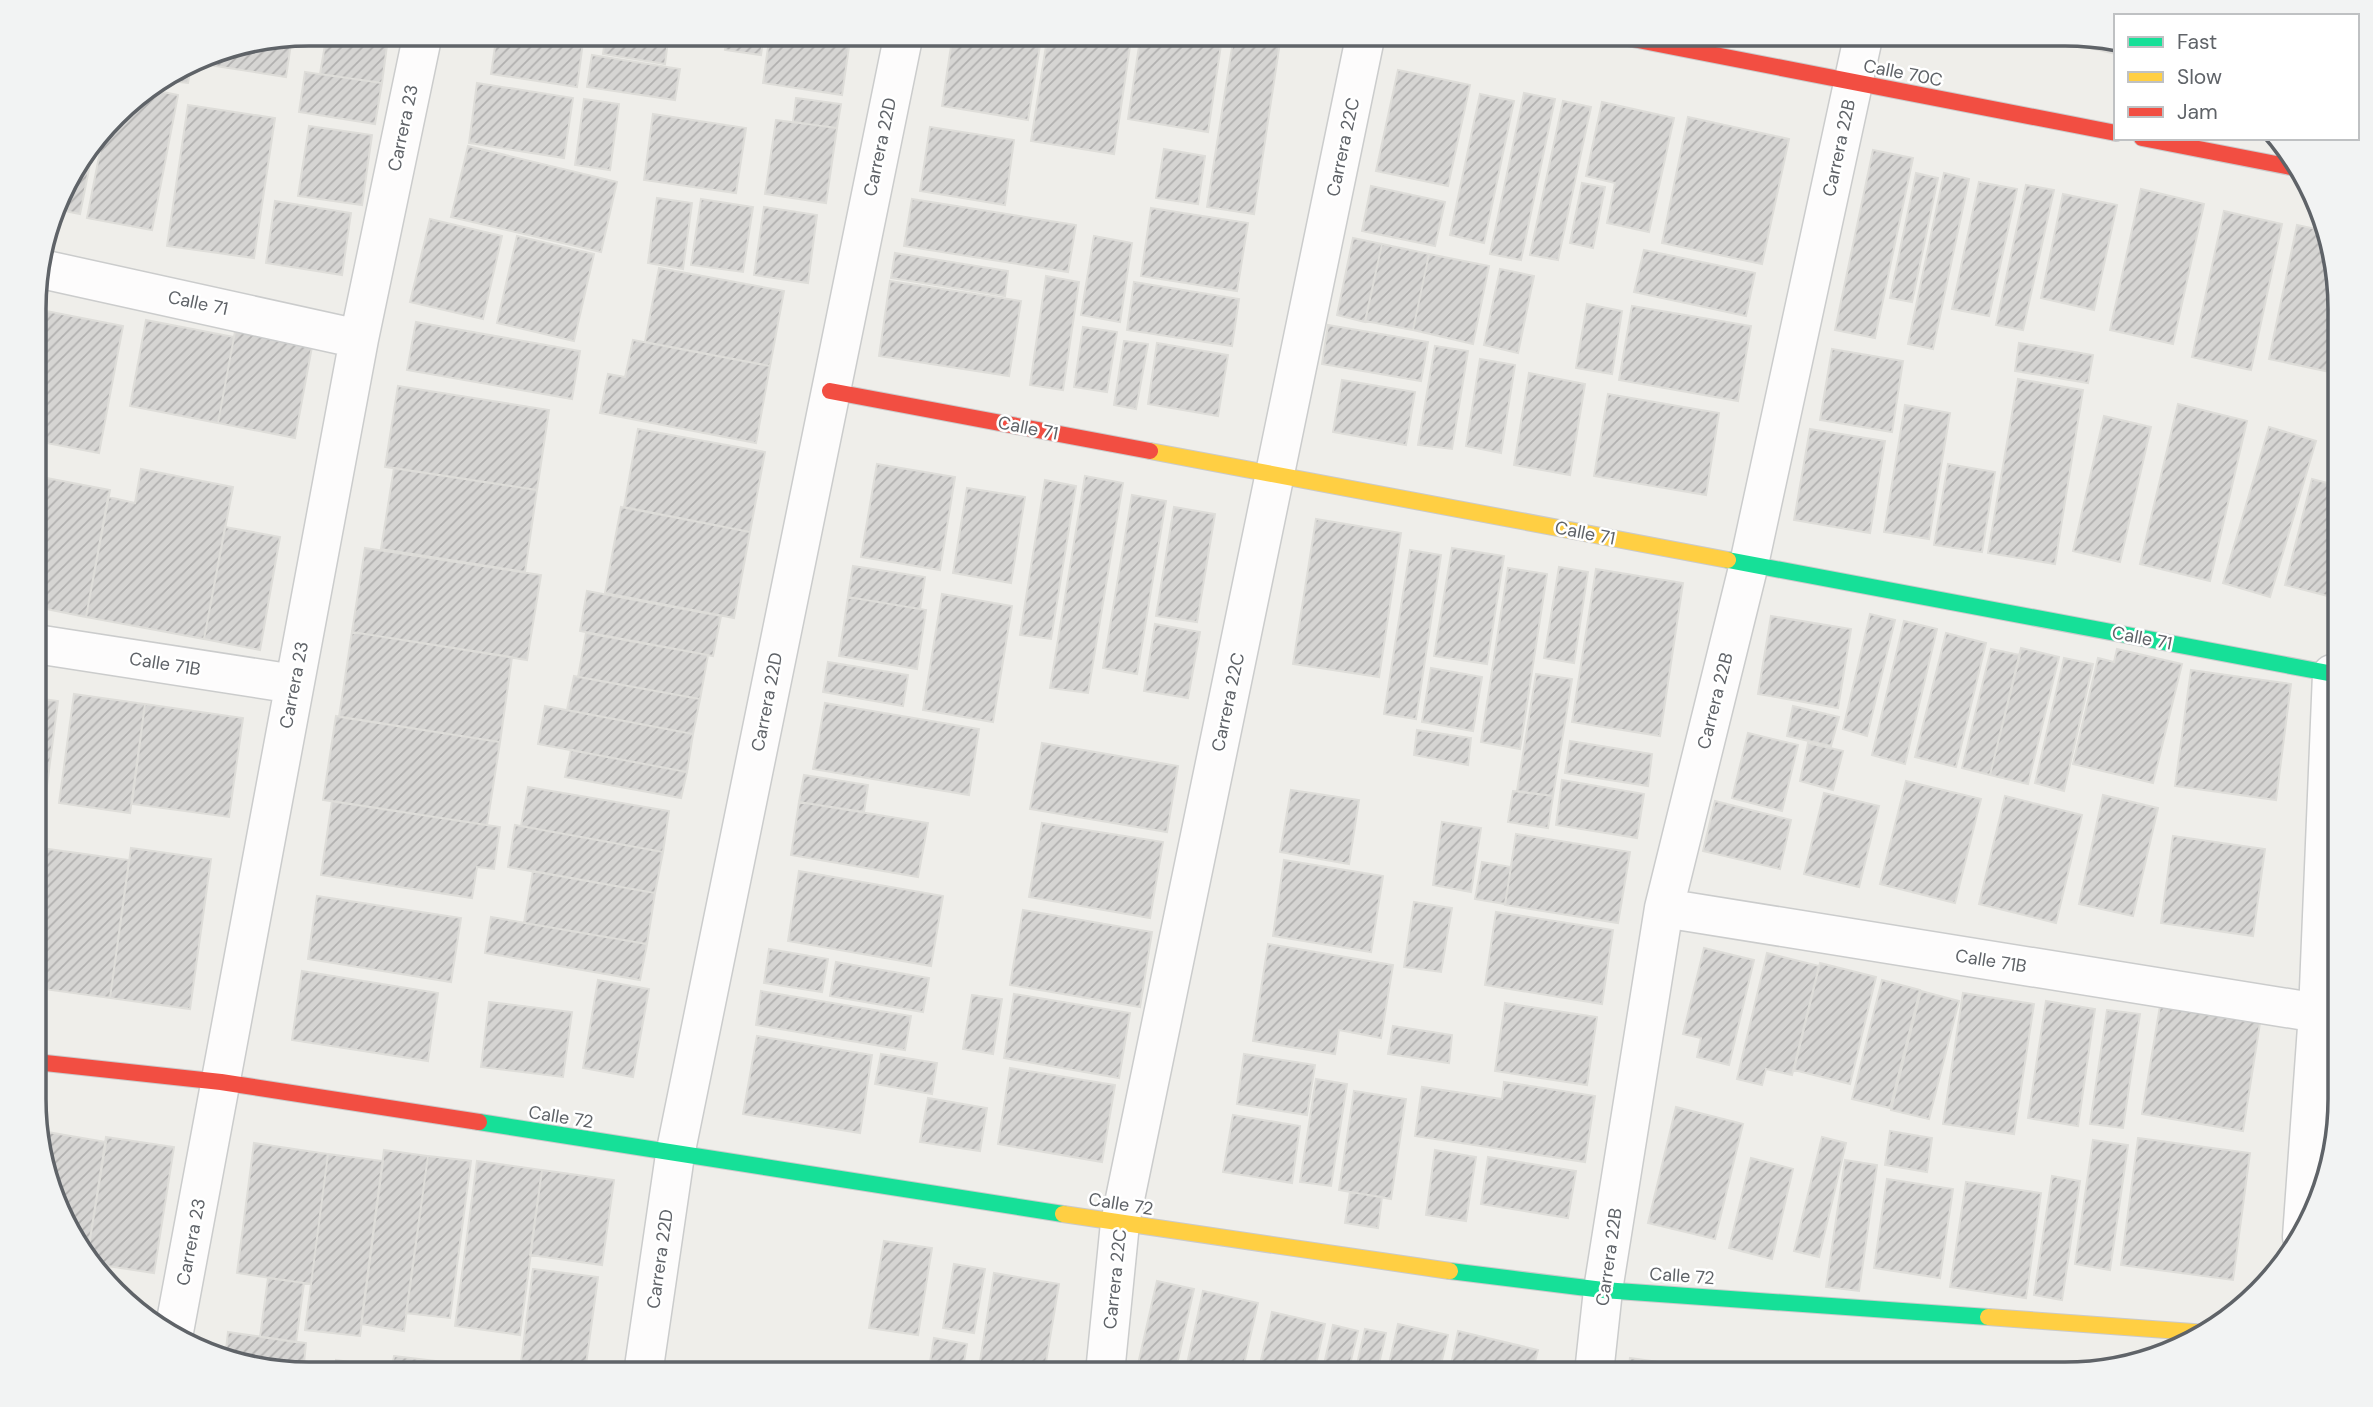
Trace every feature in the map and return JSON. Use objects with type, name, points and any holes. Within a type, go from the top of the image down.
[{"type":"street","name":"Carrera 23","points":[[175,1325],[359,339],[420,46]]},
{"type":"street","name":"Carrera 22D","points":[[645,1362],[675,1155],[901,46]]},
{"type":"street","name":"Carrera 22C","points":[[1106,1362],[1120,1223],[1363,46]]},
{"type":"street","name":"Calle 70C","points":[[1667,46],[2114,133]]},
{"type":"street","name":"Carrera 22B","points":[[1595,1362],[1603,1290],[1664,908],[1749,564],[1861,46]]},
{"type":"street","points":[[2151,140],[2285,166]]},
{"type":"street","name":"Calle 71","points":[[49,271],[359,339]]},
{"type":"street","name":"Calle 71","points":[[830,391],[2328,673]]},
{"type":"street","name":"Calle 71B","points":[[46,646],[294,684]]},
{"type":"street","points":[[2304,1205],[2328,825]]},
{"type":"street","name":"Calle 71B","points":[[1664,908],[2318,1013]]},
{"type":"street","name":"Calle 72","points":[[46,1063],[221,1082],[1358,1260],[1603,1290],[2186,1331]]},
{"type":"building","points":[[291,46],[286,77],[210,65],[241,54]]},
{"type":"building","points":[[325,46],[387,46],[382,83],[320,74]]},
{"type":"building","points":[[495,46],[582,46],[577,87],[491,74]]},
{"type":"building","points":[[604,46],[667,46],[665,64],[603,54]]},
{"type":"building","points":[[726,46],[762,46],[761,55],[725,50]]},
{"type":"building","points":[[768,46],[849,46],[842,95],[763,83]]},
{"type":"building","points":[[951,46],[1040,46],[1028,120],[942,106]]},
{"type":"building","points":[[1046,46],[1130,46],[1114,154],[1031,141]]},
{"type":"building","points":[[1139,46],[1221,46],[1208,132],[1128,119]]},
{"type":"building","points":[[1232,46],[1279,46],[1254,214],[1207,207]]},
{"type":"building","points":[[2081,46],[2114,51],[2114,54]]},
{"type":"building","points":[[592,55],[680,69],[675,100],[587,87]]},
{"type":"building","points":[[1398,70],[1470,85],[1448,186],[1376,171]]},
{"type":"building","points":[[305,72],[382,83],[375,124],[299,112]]},
{"type":"building","points":[[190,74],[188,83],[176,82]]},
{"type":"building","points":[[477,83],[573,98],[564,158],[469,143]]},
{"type":"building","points":[[160,91],[178,95],[152,230],[87,218],[101,147],[135,111]]},
{"type":"building","points":[[1524,93],[1555,99],[1521,260],[1490,254]]},
{"type":"building","points":[[1480,94],[1514,101],[1484,243],[1450,235]]},
{"type":"building","points":[[796,98],[841,104],[837,128],[793,122]]},
{"type":"building","points":[[584,99],[619,104],[610,170],[575,165]]},
{"type":"building","points":[[1563,101],[1591,107],[1558,260],[1530,255]]},
{"type":"building","points":[[1602,102],[1674,118],[1649,232],[1607,223],[1615,183],[1586,176]]},
{"type":"building","points":[[188,105],[275,118],[254,258],[167,246]]},
{"type":"building","points":[[653,114],[746,128],[736,193],[644,180]]},
{"type":"building","points":[[1688,117],[1789,139],[1762,264],[1662,243]]},
{"type":"building","points":[[776,120],[837,128],[826,203],[765,194]]},
{"type":"building","points":[[309,126],[372,135],[362,205],[298,196]]},
{"type":"building","points":[[930,127],[1014,140],[1005,205],[920,191]]},
{"type":"building","points":[[468,146],[617,182],[601,252],[451,217]]},
{"type":"building","points":[[1164,149],[1205,156],[1198,204],[1156,198]]},
{"type":"building","points":[[1873,150],[1913,158],[1875,338],[1835,330]]},
{"type":"building","points":[[91,161],[80,214],[65,211]]},
{"type":"building","points":[[1916,173],[1938,178],[1912,302],[1890,298]]},
{"type":"building","points":[[1944,173],[1969,179],[1933,349],[1908,344]]},
{"type":"building","points":[[1979,182],[2017,189],[1989,316],[1952,309]]},
{"type":"building","points":[[1582,183],[1605,187],[1593,248],[1570,243]]},
{"type":"building","points":[[2026,185],[2054,190],[2023,330],[1996,325]]},
{"type":"building","points":[[1371,186],[1445,202],[1435,246],[1362,231]]},
{"type":"building","points":[[2141,189],[2204,204],[2173,344],[2110,330]]},
{"type":"building","points":[[2063,194],[2117,205],[2094,310],[2041,298]]},
{"type":"building","points":[[657,198],[692,203],[683,269],[648,263]]},
{"type":"building","points":[[701,199],[753,207],[743,272],[691,265]]},
{"type":"building","points":[[912,199],[1076,225],[1068,272],[904,246]]},
{"type":"building","points":[[275,201],[351,213],[342,275],[266,263]]},
{"type":"building","points":[[764,207],[817,215],[808,283],[754,275]]},
{"type":"building","points":[[1151,208],[1248,223],[1237,291],[1141,276]]},
{"type":"building","points":[[2224,211],[2282,224],[2251,370],[2192,357]]},
{"type":"building","points":[[430,219],[502,236],[483,319],[410,302]]},
{"type":"building","points":[[2297,225],[2315,229],[2327,291],[2328,372],[2269,359]]},
{"type":"building","points":[[517,236],[594,254],[574,341],[497,323]]},
{"type":"building","points":[[1094,236],[1132,243],[1120,322],[1081,315]]},
{"type":"building","points":[[1353,238],[1382,244],[1365,322],[1337,315]]},
{"type":"building","points":[[1382,244],[1429,254],[1413,330],[1365,321]]},
{"type":"building","points":[[1644,250],[1755,273],[1746,316],[1634,292]]},
{"type":"building","points":[[895,253],[1008,271],[1005,296],[891,278]]},
{"type":"building","points":[[1429,254],[1489,266],[1473,344],[1413,330]]},
{"type":"building","points":[[659,268],[784,291],[770,366],[645,342]]},
{"type":"building","points":[[1500,269],[1534,276],[1518,353],[1484,345]]},
{"type":"building","points":[[1046,276],[1079,282],[1063,390],[1030,385]]},
{"type":"building","points":[[890,281],[1021,301],[1009,376],[879,356]]},
{"type":"building","points":[[1134,282],[1239,299],[1232,346],[1127,330]]},
{"type":"building","points":[[1587,304],[1622,311],[1612,374],[1576,368]]},
{"type":"building","points":[[1632,306],[1751,326],[1738,401],[1619,380]]},
{"type":"building","points":[[46,311],[123,326],[99,453],[46,443]]},
{"type":"building","points":[[146,320],[234,337],[218,423],[130,406]]},
{"type":"building","points":[[237,321],[314,336],[295,438],[218,423]]},
{"type":"building","points":[[416,322],[580,351],[572,399],[407,370]]},
{"type":"building","points":[[1328,325],[1428,342],[1421,381],[1322,364]]},
{"type":"building","points":[[1083,327],[1117,332],[1107,392],[1074,387]]},
{"type":"building","points":[[633,340],[770,366],[756,443],[600,413],[608,374],[625,377]]},
{"type":"building","points":[[1124,341],[1148,344],[1136,409],[1114,405]]},
{"type":"building","points":[[1157,343],[1228,355],[1218,416],[1148,404]]},
{"type":"building","points":[[2019,343],[2093,355],[2088,383],[2015,371]]},
{"type":"building","points":[[1435,346],[1468,351],[1452,449],[1418,445]]},
{"type":"building","points":[[1832,349],[1903,361],[1892,432],[1820,420]]},
{"type":"building","points":[[1480,359],[1515,365],[1501,453],[1466,446]]},
{"type":"building","points":[[1529,373],[1585,384],[1570,475],[1514,465]]},
{"type":"building","points":[[2018,379],[2083,390],[2055,564],[1988,553]]},
{"type":"building","points":[[1342,380],[1415,392],[1406,445],[1333,432]]},
{"type":"building","points":[[398,386],[549,410],[537,490],[385,467]]},
{"type":"building","points":[[1608,394],[1719,413],[1706,495],[1594,476]]},
{"type":"building","points":[[2178,404],[2247,421],[2210,581],[2140,564]]},
{"type":"building","points":[[1905,405],[1950,413],[1929,539],[1884,532]]},
{"type":"building","points":[[2104,416],[2151,427],[2120,562],[2073,551]]},
{"type":"building","points":[[2269,427],[2316,441],[2270,597],[2223,583]]},
{"type":"building","points":[[638,429],[765,452],[750,532],[624,507]]},
{"type":"building","points":[[1810,429],[1885,441],[1870,533],[1794,520]]},
{"type":"building","points":[[877,464],[955,477],[940,570],[861,557]]},
{"type":"building","points":[[1948,464],[1995,472],[1982,552],[1934,545]]},
{"type":"building","points":[[394,468],[537,490],[525,572],[381,549]]},
{"type":"building","points":[[141,469],[233,487],[204,639],[86,617],[108,497],[135,503]]},
{"type":"building","points":[[1085,476],[1123,483],[1088,693],[1050,688]]},
{"type":"building","points":[[46,478],[110,490],[86,617],[46,609]]},
{"type":"building","points":[[2312,479],[2328,483],[2328,596],[2285,585]]},
{"type":"building","points":[[1045,480],[1076,486],[1051,639],[1020,635]]},
{"type":"building","points":[[967,488],[1025,497],[1011,583],[953,573]]},
{"type":"building","points":[[1132,495],[1166,501],[1137,674],[1103,668]]},
{"type":"building","points":[[621,507],[750,532],[734,618],[605,593]]},
{"type":"building","points":[[1174,507],[1215,514],[1197,622],[1156,616]]},
{"type":"building","points":[[1316,519],[1401,533],[1379,677],[1293,664]]},
{"type":"building","points":[[225,527],[280,537],[260,650],[204,639]]},
{"type":"building","points":[[365,548],[541,575],[527,660],[352,632]]},
{"type":"building","points":[[1452,548],[1504,556],[1487,664],[1434,656]]},
{"type":"building","points":[[1410,550],[1441,555],[1416,719],[1384,714]]},
{"type":"building","points":[[853,566],[925,577],[920,609],[848,597]]},
{"type":"building","points":[[1559,567],[1588,572],[1574,663],[1544,658]]},
{"type":"building","points":[[1508,568],[1547,574],[1520,749],[1481,742]]},
{"type":"building","points":[[1596,569],[1683,583],[1660,736],[1572,722]]},
{"type":"building","points":[[587,591],[721,616],[713,656],[580,631]]},
{"type":"building","points":[[942,594],[1012,606],[993,722],[923,710]]},
{"type":"building","points":[[848,597],[926,610],[917,669],[839,656]]},
{"type":"building","points":[[1870,614],[1895,620],[1867,736],[1843,729]]},
{"type":"building","points":[[1771,616],[1851,629],[1838,708],[1758,694]]},
{"type":"building","points":[[1904,621],[1937,629],[1905,764],[1872,755]]},
{"type":"building","points":[[1155,624],[1200,632],[1188,698],[1144,691]]},
{"type":"building","points":[[352,632],[512,657],[500,742],[339,717]]},
{"type":"building","points":[[586,633],[708,655],[700,699],[578,677]]},
{"type":"building","points":[[1946,633],[1986,643],[1956,767],[1915,757]]},
{"type":"building","points":[[2021,648],[2059,657],[2028,784],[1990,775]]},
{"type":"building","points":[[1991,649],[2020,655],[1990,775],[1962,768]]},
{"type":"building","points":[[2117,649],[2182,664],[2153,783],[2073,764],[2098,658],[2114,662]]},
{"type":"building","points":[[2064,658],[2093,664],[2064,791],[2035,783]]},
{"type":"building","points":[[828,662],[908,675],[903,706],[823,692]]},
{"type":"building","points":[[1431,668],[1482,677],[1473,731],[1422,722]]},
{"type":"building","points":[[2191,670],[2291,684],[2276,800],[2175,786]]},
{"type":"building","points":[[1536,674],[1572,679],[1553,796],[1517,791]]},
{"type":"building","points":[[574,676],[700,699],[693,734],[567,710]]},
{"type":"building","points":[[74,694],[145,704],[130,813],[59,803]]},
{"type":"building","points":[[46,699],[58,701],[46,793]]},
{"type":"building","points":[[825,703],[979,729],[969,795],[813,769]]},
{"type":"building","points":[[145,704],[243,718],[229,817],[132,804]]},
{"type":"building","points":[[545,706],[693,734],[687,772],[538,744]]},
{"type":"building","points":[[1793,706],[1839,717],[1831,746],[1787,736]]},
{"type":"building","points":[[336,716],[500,742],[487,825],[323,800]]},
{"type":"building","points":[[1417,730],[1471,738],[1468,765],[1414,755]]},
{"type":"building","points":[[1748,733],[1798,745],[1782,811],[1732,798]]},
{"type":"building","points":[[1570,741],[1652,754],[1648,786],[1565,773]]},
{"type":"building","points":[[1042,743],[1178,766],[1167,832],[1030,809]]},
{"type":"building","points":[[1808,743],[1843,751],[1833,790],[1800,781]]},
{"type":"building","points":[[571,750],[687,772],[681,798],[565,777]]},
{"type":"building","points":[[804,775],[868,785],[864,812],[799,802]]},
{"type":"building","points":[[1562,780],[1644,794],[1637,838],[1556,825]]},
{"type":"building","points":[[1906,781],[1981,799],[1955,903],[1880,884]]},
{"type":"building","points":[[528,787],[669,811],[663,852],[521,826]]},
{"type":"building","points":[[1291,790],[1359,800],[1349,864],[1280,852]]},
{"type":"building","points":[[1513,791],[1553,796],[1548,828],[1508,822]]},
{"type":"building","points":[[1824,793],[1879,806],[1859,887],[1804,874]]},
{"type":"building","points":[[2103,795],[2158,808],[2133,916],[2079,904]]},
{"type":"building","points":[[2005,796],[2082,815],[2056,923],[1979,904]]},
{"type":"building","points":[[332,801],[500,827],[494,869],[477,867],[472,898],[321,875]]},
{"type":"building","points":[[1715,801],[1791,820],[1780,869],[1703,851]]},
{"type":"building","points":[[799,802],[928,823],[918,877],[791,855]]},
{"type":"building","points":[[1442,822],[1481,828],[1471,892],[1433,885]]},
{"type":"building","points":[[1042,823],[1163,842],[1150,918],[1029,897]]},
{"type":"building","points":[[515,825],[663,852],[655,893],[508,867]]},
{"type":"building","points":[[1516,834],[1630,852],[1618,923],[1505,905]]},
{"type":"building","points":[[2173,836],[2265,849],[2253,936],[2161,923]]},
{"type":"building","points":[[131,848],[211,859],[190,1009],[110,998]]},
{"type":"building","points":[[46,849],[129,860],[110,998],[46,989]]},
{"type":"building","points":[[1284,860],[1383,876],[1371,952],[1273,936]]},
{"type":"building","points":[[1482,862],[1511,867],[1505,904],[1475,899]]},
{"type":"building","points":[[533,871],[655,893],[647,944],[524,923]]},
{"type":"building","points":[[799,871],[943,896],[931,966],[788,941]]},
{"type":"building","points":[[317,896],[461,918],[451,982],[308,959]]},
{"type":"building","points":[[1414,902],[1452,908],[1441,972],[1404,967]]},
{"type":"building","points":[[1023,910],[1152,932],[1140,1007],[1010,985]]},
{"type":"building","points":[[1496,912],[1613,930],[1602,1004],[1485,985]]},
{"type":"building","points":[[491,917],[647,944],[640,980],[485,953]]},
{"type":"building","points":[[1268,944],[1393,965],[1381,1038],[1339,1030],[1335,1054],[1253,1041]]},
{"type":"building","points":[[1704,948],[1754,960],[1729,1065],[1697,1057],[1701,1038],[1683,1034]]},
{"type":"building","points":[[769,949],[828,959],[822,992],[764,983]]},
{"type":"building","points":[[1767,953],[1819,966],[1792,1075],[1766,1069],[1762,1085],[1737,1079]]},
{"type":"building","points":[[836,962],[929,978],[923,1012],[830,996]]},
{"type":"building","points":[[1820,963],[1876,977],[1850,1084],[1794,1070]]},
{"type":"building","points":[[302,971],[438,993],[428,1061],[292,1040]]},
{"type":"building","points":[[598,980],[649,989],[633,1077],[583,1068]]},
{"type":"building","points":[[1882,980],[1920,990],[1890,1108],[1852,1099]]},
{"type":"building","points":[[761,991],[911,1016],[905,1050],[756,1025]]},
{"type":"building","points":[[1921,991],[1959,1001],[1929,1119],[1891,1110]]},
{"type":"building","points":[[1963,993],[2034,1004],[2014,1134],[1943,1124]]},
{"type":"building","points":[[1014,994],[1130,1013],[1119,1078],[1004,1058]]},
{"type":"building","points":[[972,995],[1002,999],[993,1054],[963,1049]]},
{"type":"building","points":[[2046,1001],[2095,1009],[2078,1126],[2028,1118]]},
{"type":"building","points":[[489,1002],[572,1012],[563,1077],[481,1067]]},
{"type":"building","points":[[1505,1003],[1597,1017],[1587,1085],[1495,1071]]},
{"type":"building","points":[[2160,1006],[2260,1023],[2243,1131],[2142,1114]]},
{"type":"building","points":[[2107,1010],[2140,1014],[2123,1128],[2090,1124]]},
{"type":"building","points":[[1393,1026],[1452,1035],[1449,1063],[1388,1054]]},
{"type":"building","points":[[757,1036],[872,1055],[860,1133],[743,1114]]},
{"type":"building","points":[[881,1054],[937,1063],[932,1094],[875,1084]]},
{"type":"building","points":[[1244,1054],[1315,1065],[1307,1115],[1237,1104]]},
{"type":"building","points":[[1010,1068],[1115,1085],[1102,1162],[998,1144]]},
{"type":"building","points":[[1316,1079],[1347,1084],[1331,1186],[1300,1182]]},
{"type":"building","points":[[1504,1082],[1595,1096],[1585,1162],[1415,1136],[1422,1087],[1502,1099]]},
{"type":"building","points":[[1354,1091],[1406,1099],[1391,1199],[1339,1190]]},
{"type":"building","points":[[928,1098],[987,1108],[980,1151],[920,1142]]},
{"type":"building","points":[[1676,1107],[1743,1124],[1715,1239],[1648,1223]]},
{"type":"building","points":[[1233,1115],[1300,1126],[1292,1183],[1223,1172]]},
{"type":"building","points":[[1890,1131],[1932,1138],[1927,1172],[1885,1165]]},
{"type":"building","points":[[48,1132],[106,1142],[89,1244],[59,1183]]},
{"type":"building","points":[[106,1137],[174,1147],[154,1273],[106,1266],[89,1244]]},
{"type":"building","points":[[1822,1137],[1846,1143],[1819,1257],[1794,1251]]},
{"type":"building","points":[[2138,1138],[2250,1153],[2233,1280],[2121,1265]]},
{"type":"building","points":[[2093,1140],[2128,1145],[2110,1270],[2075,1264]]},
{"type":"building","points":[[254,1143],[328,1154],[311,1284],[237,1273]]},
{"type":"building","points":[[384,1150],[428,1156],[404,1331],[361,1324]]},
{"type":"building","points":[[1435,1150],[1476,1157],[1466,1221],[1426,1215]]},
{"type":"building","points":[[328,1154],[383,1161],[360,1336],[305,1330]]},
{"type":"building","points":[[428,1156],[471,1161],[450,1318],[406,1313]]},
{"type":"building","points":[[1488,1157],[1576,1171],[1568,1218],[1481,1204]]},
{"type":"building","points":[[1751,1158],[1793,1169],[1772,1259],[1729,1248]]},
{"type":"building","points":[[1845,1160],[1877,1165],[1859,1291],[1826,1287]]},
{"type":"building","points":[[477,1161],[542,1170],[520,1335],[455,1326]]},
{"type":"building","points":[[542,1170],[614,1180],[602,1265],[530,1255]]},
{"type":"building","points":[[2052,1176],[2080,1181],[2062,1300],[2034,1295]]},
{"type":"building","points":[[1887,1179],[1953,1189],[1940,1278],[1874,1268]]},
{"type":"building","points":[[1966,1182],[2041,1193],[2026,1298],[1950,1287]]},
{"type":"building","points":[[1350,1192],[1382,1197],[1378,1228],[1345,1223]]},
{"type":"building","points":[[884,1241],[932,1248],[918,1335],[869,1328]]},
{"type":"building","points":[[954,1264],[985,1269],[974,1333],[943,1328]]},
{"type":"building","points":[[533,1269],[598,1277],[586,1362],[521,1362]]},
{"type":"building","points":[[994,1273],[1059,1284],[1046,1362],[980,1362]]},
{"type":"building","points":[[268,1278],[304,1283],[296,1342],[260,1337]]},
{"type":"building","points":[[1157,1281],[1194,1289],[1177,1362],[1138,1362]]},
{"type":"building","points":[[1203,1291],[1258,1303],[1245,1362],[1187,1362]]},
{"type":"building","points":[[1272,1312],[1325,1324],[1316,1362],[1261,1362]]},
{"type":"building","points":[[1398,1324],[1448,1335],[1442,1362],[1389,1362]]},
{"type":"building","points":[[1333,1325],[1358,1331],[1351,1362],[1325,1362]]},
{"type":"building","points":[[1365,1329],[1386,1333],[1379,1362],[1358,1362]]},
{"type":"building","points":[[1458,1331],[1538,1350],[1535,1362],[1452,1362]]},
{"type":"building","points":[[228,1332],[306,1343],[304,1362],[274,1359],[226,1349]]},
{"type":"building","points":[[934,1338],[967,1344],[964,1362],[930,1362]]},
{"type":"building","points":[[394,1356],[443,1362],[393,1362]]},
{"type":"building","points":[[1630,1358],[1659,1362],[1629,1362]]},
{"type":"traffic: fast","points":[[1728,560],[2328,673]]},
{"type":"traffic: fast","points":[[479,1122],[1063,1214]]},
{"type":"traffic: fast","points":[[1450,1271],[1603,1290],[1988,1317]]},
{"type":"traffic: slow","points":[[1150,451],[1728,560]]},
{"type":"traffic: slow","points":[[1063,1214],[1450,1271]]},
{"type":"traffic: slow","points":[[1988,1317],[2186,1331]]},
{"type":"traffic: jam","points":[[1669,46],[2114,133]]},
{"type":"traffic: jam","points":[[2152,140],[2285,166]]},
{"type":"traffic: jam","points":[[830,391],[1150,451]]},
{"type":"traffic: jam","points":[[46,1063],[221,1082],[479,1122]]}]
